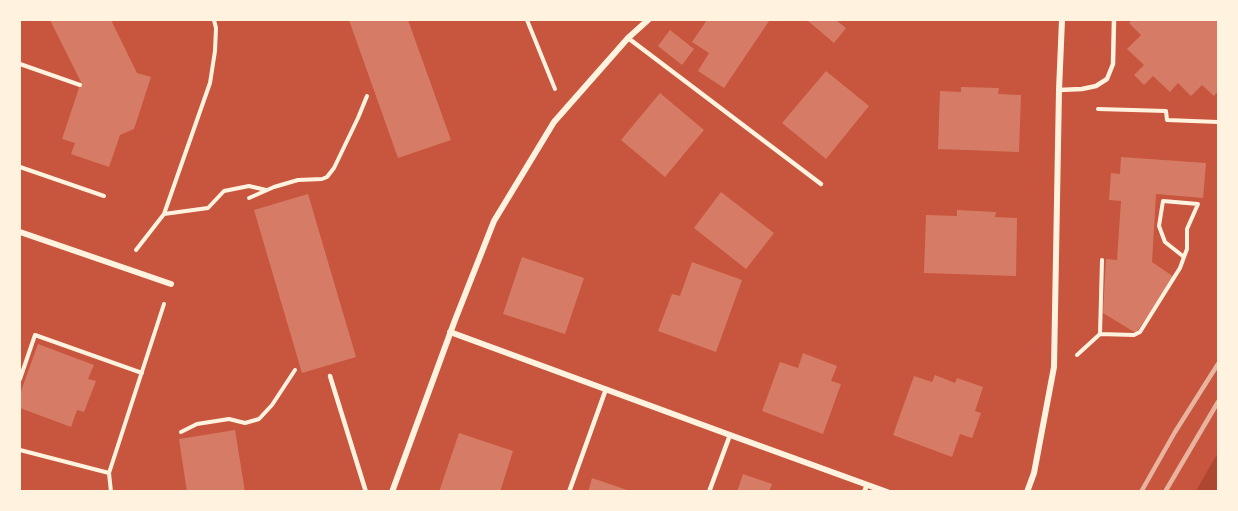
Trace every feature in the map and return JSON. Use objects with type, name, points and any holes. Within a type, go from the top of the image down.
[{"type":"street","points":[[392,492],[450,332],[494,221],[554,122],[628,38],[648,20]]},
{"type":"street","points":[[1026,492],[1034,473],[1054,367],[1062,20]]},
{"type":"street","points":[[20,232],[171,284]]},
{"type":"street","points":[[450,332],[730,435],[866,488],[887,492]]},
{"type":"lane","points":[[1059,90],[1096,86],[1107,79],[1113,64],[1113,20]]},
{"type":"lane","points":[[628,38],[821,184]]},
{"type":"lane","points":[[330,376],[366,492]]},
{"type":"lane","points":[[569,492],[606,389]]},
{"type":"lane","points":[[709,492],[730,435]]},
{"type":"path","points":[[122,267],[164,214],[210,83],[215,51],[214,20]]},
{"type":"path","points":[[528,20],[564,111]]},
{"type":"path","points":[[20,64],[80,85]]},
{"type":"path","points":[[249,198],[298,180],[327,177],[334,168],[367,96]]},
{"type":"path","points":[[1094,109],[1166,111],[1167,120],[1218,122]]},
{"type":"path","points":[[20,167],[104,196]]},
{"type":"path","points":[[164,214],[208,208],[224,191],[232,189],[249,186],[266,190]]},
{"type":"path","points":[[1077,355],[1101,334],[1134,335],[1140,332],[1180,268],[1185,257],[1187,249],[1187,229],[1198,204],[1163,201],[1159,226],[1165,242],[1185,257]]},
{"type":"path","points":[[1101,334],[1102,260]]},
{"type":"path","points":[[111,492],[109,472],[171,284]]},
{"type":"path","points":[[20,379],[35,335],[142,373]]},
{"type":"path","points":[[181,432],[197,424],[229,419],[245,423],[259,419],[272,405],[295,370]]},
{"type":"path","points":[[20,450],[109,472]]},
{"type":"shaded area","points":[[1218,453],[1218,491],[1196,491],[1209,468]]},
{"type":"building","points":[[50,20],[111,20],[137,73],[151,77],[134,129],[120,135],[109,167],[71,154],[75,143],[62,139],[81,82]]},
{"type":"building","points":[[349,20],[408,20],[451,140],[398,158]]},
{"type":"building","points":[[707,20],[769,21],[724,88],[698,71],[709,53],[692,42]]},
{"type":"building","points":[[807,20],[836,20],[846,28],[834,43]]},
{"type":"building","points":[[1132,20],[1218,20],[1218,91],[1214,96],[1202,85],[1191,96],[1178,83],[1170,92],[1153,76],[1144,85],[1134,75],[1144,65],[1127,49],[1141,35],[1129,23]]},
{"type":"building","points":[[670,30],[694,49],[682,65],[658,46]]},
{"type":"building","points":[[826,71],[869,106],[826,159],[782,123]]},
{"type":"building","points":[[961,87],[999,88],[998,94],[1021,95],[1019,152],[938,149],[940,91],[961,92]]},
{"type":"building","points":[[660,93],[704,130],[665,177],[621,140]]},
{"type":"building","points":[[1121,157],[1206,163],[1203,198],[1156,194],[1152,262],[1174,277],[1136,333],[1103,313],[1106,259],[1117,260],[1121,201],[1109,200],[1111,173],[1120,174]]},
{"type":"building","points":[[721,192],[774,233],[746,269],[694,228]]},
{"type":"building","points":[[308,194],[356,357],[302,373],[254,210]]},
{"type":"building","points":[[957,210],[996,212],[995,217],[1017,218],[1016,276],[924,273],[926,215],[957,216]]},
{"type":"building","points":[[522,257],[584,278],[565,334],[503,314]]},
{"type":"building","points":[[692,262],[742,280],[716,352],[658,331],[672,294],[680,296]]},
{"type":"building","points":[[38,344],[94,365],[88,379],[96,381],[84,412],[77,410],[71,427],[20,408],[20,394]]},
{"type":"building","points":[[803,353],[837,366],[831,381],[841,384],[823,434],[762,411],[780,362],[798,368]]},
{"type":"building","points":[[935,375],[955,383],[957,378],[983,387],[975,411],[981,413],[972,438],[960,434],[952,457],[893,435],[914,376],[932,382]]},
{"type":"building","points":[[235,430],[245,492],[187,492],[179,439]]},
{"type":"building","points":[[459,433],[513,451],[500,492],[439,492]]},
{"type":"building","points":[[743,474],[772,484],[769,492],[737,492]]},
{"type":"building","points":[[592,478],[630,491],[630,492],[588,492]]},
{"type":"railway","points":[[1141,492],[1218,364]]},
{"type":"railway","points":[[1165,492],[1218,402]]}]
